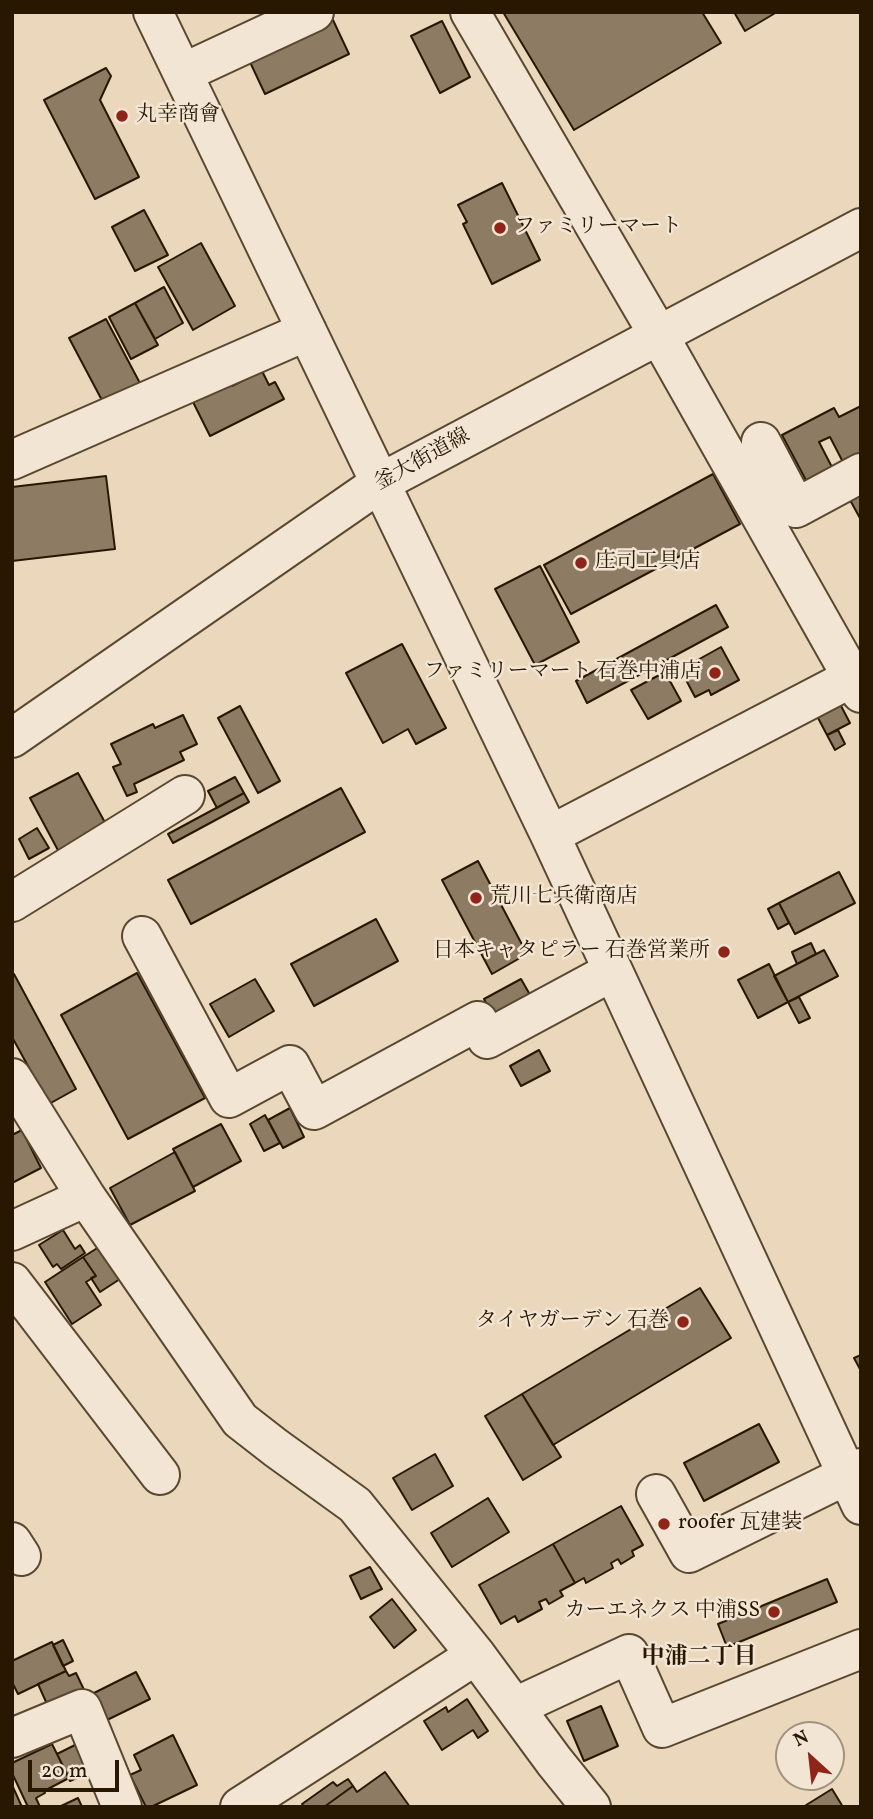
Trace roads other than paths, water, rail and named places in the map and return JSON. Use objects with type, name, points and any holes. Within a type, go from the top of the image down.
[{"type":"street","points":[[153,12],[550,835],[856,1483],[689,1553],[656,1494]]},
{"type":"street","points":[[183,73],[314,12]]},
{"type":"street","points":[[470,12],[858,681],[550,835]]},
{"type":"street","name":"釜大街道線","points":[[12,738],[380,483],[861,228]]},
{"type":"street","points":[[12,460],[307,331]]},
{"type":"street","points":[[761,442],[796,508],[861,473]]},
{"type":"street","points":[[12,902],[185,795]]},
{"type":"street","points":[[142,936],[229,1098],[290,1065],[314,1110],[478,1021],[487,1039],[613,971]]},
{"type":"street","points":[[12,1078],[86,1197],[240,1420],[355,1505],[476,1655],[591,1807]]},
{"type":"street","points":[[12,1231],[86,1197]]},
{"type":"street","points":[[12,1282],[160,1475]]},
{"type":"street","points":[[515,1707],[629,1654],[662,1728],[861,1648]]},
{"type":"street","points":[[240,1807],[476,1655]]},
{"type":"street","points":[[12,1738],[82,1709],[122,1807]]},
{"type":"place","name":"丸幸商會","points":[[122,116]]},
{"type":"place","name":"ファミリーマート","points":[[500,228]]},
{"type":"place","name":"庄司工具店","points":[[581,563]]},
{"type":"place","name":"ファミリーマート 石巻中浦店","points":[[715,673]]},
{"type":"place","name":"荒川七兵衛商店","points":[[476,898]]},
{"type":"place","name":"日本キャタピラー 石巻営業所","points":[[724,952]]},
{"type":"place","name":"タイヤガーデン 石巻","points":[[683,1322]]},
{"type":"place","name":"roofer 瓦建装","points":[[664,1524]]},
{"type":"place","name":"カーエネクス 中浦SS","points":[[774,1612]]},
{"type":"district","name":"中浦二丁目","points":[[699,1659]]}]
